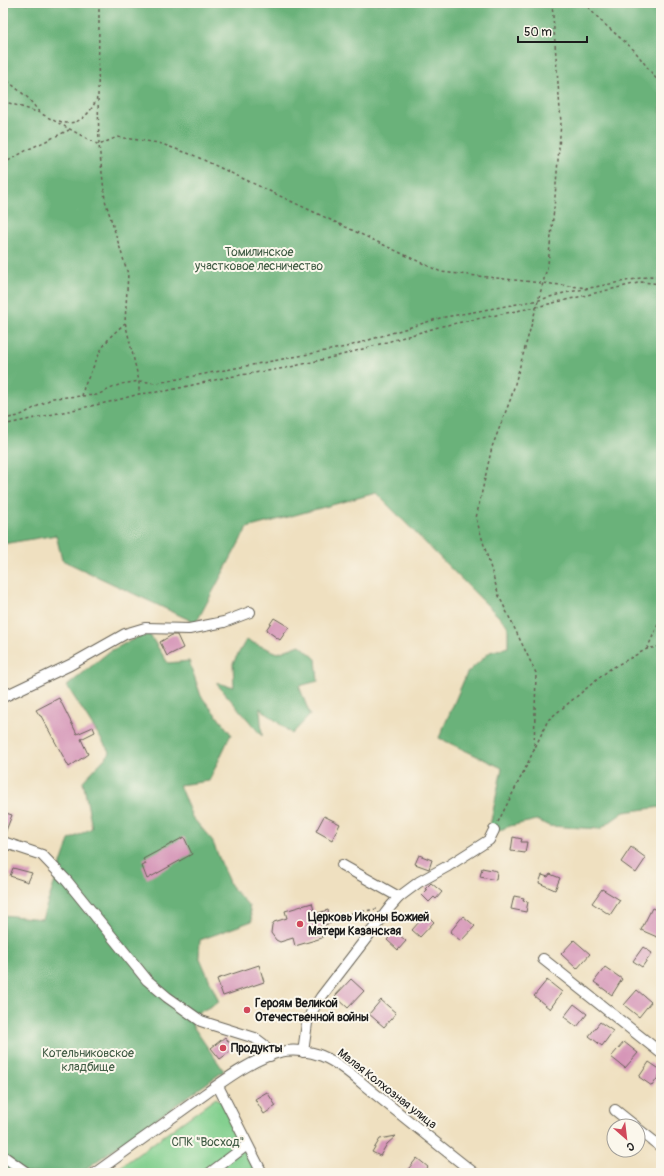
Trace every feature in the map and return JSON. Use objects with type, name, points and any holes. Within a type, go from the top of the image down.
[{"type":"street","points":[[3,697],[70,665],[125,634],[145,628],[189,629],[224,622],[250,612]]},
{"type":"street","points":[[303,1052],[307,1022],[312,1011],[321,997],[391,906],[399,897],[419,882],[448,866],[489,840],[494,830]]},
{"type":"street","points":[[3,842],[42,855],[67,881],[147,980],[166,998],[201,1021],[255,1038],[264,1044],[270,1056]]},
{"type":"street","points":[[342,866],[399,897]]},
{"type":"street","points":[[543,959],[661,1053]]},
{"type":"street","name":"Малая Колхозная улица","points":[[95,1173],[218,1086],[257,1061],[282,1052],[303,1052],[323,1056],[347,1071],[474,1173]]},
{"type":"street","points":[[218,1086],[262,1173]]},
{"type":"street","points":[[615,1110],[625,1118]]},
{"type":"street","points":[[646,1135],[661,1147]]},
{"type":"street","points":[[210,1173],[247,1145]]},
{"type":"street","points":[[4,1160],[27,1173]]},
{"type":"path","points":[[99,3],[99,145],[105,200],[128,274],[125,322],[139,381],[139,394]]},
{"type":"path","points":[[534,751],[536,673],[498,596],[476,518],[492,447],[511,398],[548,264],[561,123],[552,3]]},
{"type":"path","points":[[584,3],[634,50],[661,85]]},
{"type":"path","points":[[3,76],[28,98],[40,112]]},
{"type":"path","points":[[57,121],[69,123],[85,116],[92,109],[98,96]]},
{"type":"path","points":[[3,101],[40,112],[99,145]]},
{"type":"path","points":[[3,164],[27,150],[70,130]]},
{"type":"path","points":[[99,145],[117,137],[159,143],[193,155],[441,272],[589,288]]},
{"type":"path","points":[[3,419],[19,416],[53,398],[96,395],[121,384],[139,381],[157,383],[346,347],[440,318],[539,300],[564,293],[651,276],[661,277]]},
{"type":"path","points":[[3,425],[114,401],[139,394],[166,391],[228,377],[286,368],[342,356],[442,326],[536,307],[642,282],[661,284]]},
{"type":"path","points":[[82,396],[84,387],[101,350],[110,337],[125,322]]},
{"type":"path","points":[[647,649],[661,618]]},
{"type":"path","points":[[494,830],[548,720],[610,669],[647,649],[661,646]]},
{"type":"path","points":[[333,919],[353,913],[391,906]]},
{"type":"green space","name":"Томилинское участковое лесничество","points":[[3,3],[661,3],[661,807],[624,812],[600,829],[549,826],[537,820],[510,826],[488,835],[502,768],[439,738],[467,673],[490,652],[508,647],[508,626],[376,493],[247,528],[196,623],[62,560],[56,535],[3,544]]},
{"type":"green space","name":"Котельниковское кладбище","points":[[148,632],[168,663],[189,661],[201,696],[231,734],[209,781],[179,785],[192,817],[212,840],[230,885],[249,906],[252,921],[200,940],[199,956],[219,1002],[196,1014],[192,1025],[224,1071],[80,1173],[3,1173],[3,915],[42,919],[69,840],[92,828],[83,781],[110,753],[67,686],[110,651]]},
{"type":"green space","points":[[246,640],[278,653],[300,645],[316,659],[318,681],[299,686],[310,715],[292,734],[260,708],[262,736],[216,683],[234,687],[233,663]]},
{"type":"green space","name":"СПК \"Восход\"","points":[[216,1098],[223,1102],[259,1173],[112,1173]]},
{"type":"building","points":[[274,618],[289,627],[280,640],[266,630]]},
{"type":"building","points":[[172,635],[177,635],[183,648],[167,656],[160,642]]},
{"type":"building","points":[[59,698],[77,734],[93,727],[95,732],[81,739],[88,754],[69,767],[41,716],[36,710]]},
{"type":"building","points":[[3,812],[12,815],[4,836],[3,836]]},
{"type":"building","points":[[324,816],[340,824],[332,840],[316,831]]},
{"type":"building","points":[[184,837],[192,854],[147,879],[142,866],[146,864],[143,859]]},
{"type":"building","points":[[513,837],[522,839],[521,842],[527,842],[525,853],[511,851]]},
{"type":"building","points":[[631,847],[646,858],[636,873],[621,862]]},
{"type":"building","points":[[419,855],[432,860],[429,869],[415,864]]},
{"type":"building","points":[[13,868],[32,873],[28,882],[10,876]]},
{"type":"building","points":[[482,868],[497,871],[496,880],[480,877]]},
{"type":"building","points":[[550,874],[560,878],[555,890],[539,883],[542,875],[548,877]]},
{"type":"building","points":[[431,883],[442,892],[436,899],[434,897],[429,902],[422,895]]},
{"type":"building","points":[[602,889],[620,900],[610,915],[592,903]]},
{"type":"building","points":[[514,896],[524,898],[523,901],[528,902],[526,912],[511,909]]},
{"type":"building","name":"Церковь Иконы Божией Матери Казанская","points":[[312,903],[315,914],[328,910],[331,923],[319,927],[322,938],[295,946],[293,938],[280,942],[276,940],[271,933],[274,922],[287,918],[285,911]]},
{"type":"building","points":[[652,908],[661,912],[661,929],[657,937],[641,930]]},
{"type":"building","points":[[426,914],[434,922],[420,937],[412,930]]},
{"type":"building","points":[[463,916],[475,926],[461,941],[450,932]]},
{"type":"building","points":[[395,931],[406,941],[398,950],[387,940]]},
{"type":"building","points":[[574,940],[590,954],[577,969],[561,954]]},
{"type":"building","points":[[643,947],[652,953],[642,967],[633,961]]},
{"type":"building","points":[[259,965],[264,982],[223,996],[217,979]]},
{"type":"building","points":[[605,967],[622,979],[612,995],[594,982]]},
{"type":"building","points":[[351,979],[364,991],[348,1008],[335,996]]},
{"type":"building","points":[[547,980],[562,992],[550,1009],[534,996]]},
{"type":"building","points":[[637,990],[651,1002],[639,1017],[624,1005]]},
{"type":"building","points":[[381,1000],[396,1013],[384,1027],[369,1014]]},
{"type":"building","points":[[574,1004],[587,1014],[577,1027],[564,1017]]},
{"type":"building","points":[[600,1022],[613,1031],[602,1046],[589,1036]]},
{"type":"building","points":[[225,1037],[234,1049],[220,1059],[211,1048]]},
{"type":"building","points":[[624,1042],[638,1053],[625,1068],[611,1057]]},
{"type":"building","points":[[649,1062],[661,1070],[661,1073],[652,1086],[639,1077]]},
{"type":"building","points":[[267,1092],[276,1106],[264,1114],[255,1099]]},
{"type":"building","points":[[396,1136],[387,1144],[380,1156],[372,1152],[380,1139]]},
{"type":"building","points":[[417,1158],[428,1167],[423,1173],[405,1173]]},
{"type":"place","name":"Церковь Иконы Божией Матери Казанская","points":[[300,924]]},
{"type":"place","name":"Героям Великой Отечественной войны","points":[[247,1010]]},
{"type":"place","name":"Продукты","points":[[223,1048]]}]
